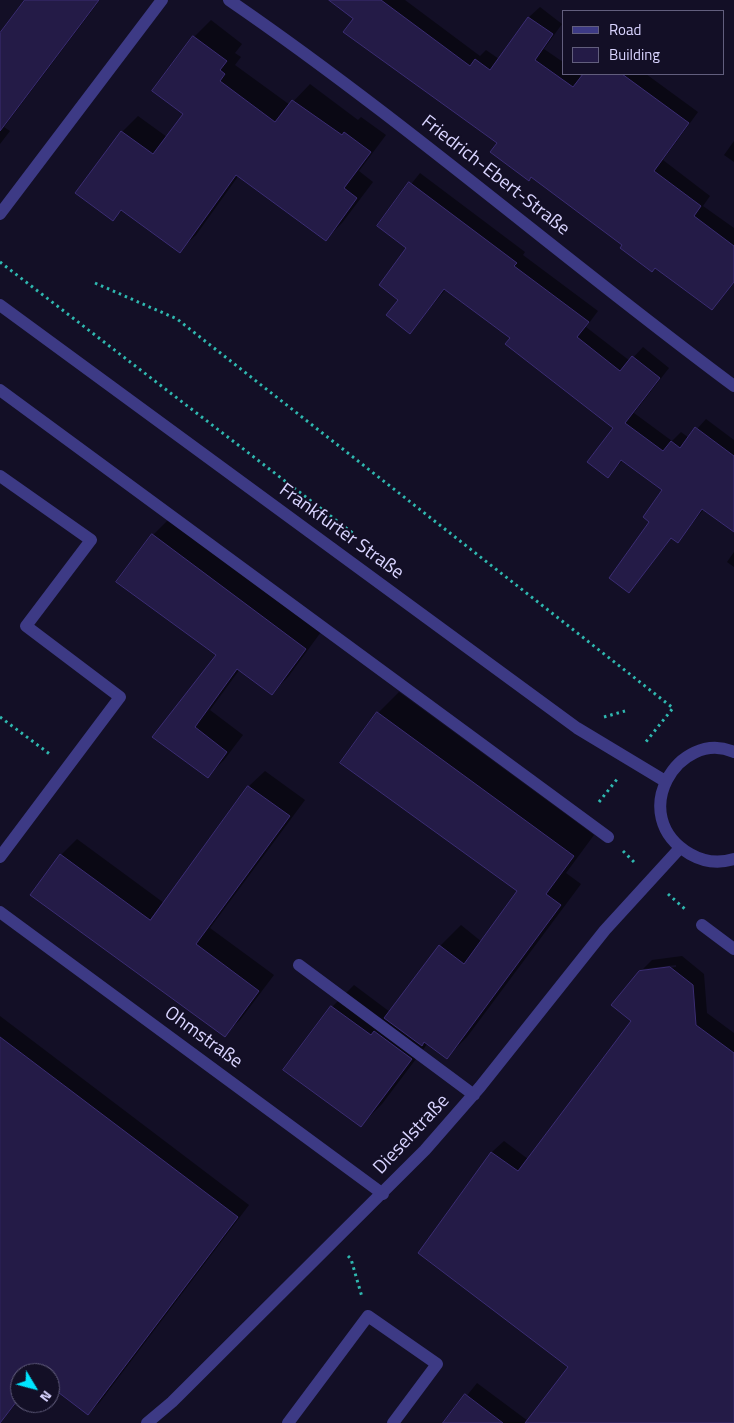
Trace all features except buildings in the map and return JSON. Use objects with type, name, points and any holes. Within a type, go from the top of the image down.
[{"type":"street","points":[[0,214],[162,0]]},
{"type":"street","name":"Friedrich-Ebert-Straße","points":[[229,0],[268,26],[469,178],[734,386]]},
{"type":"street","name":"Frankfurter Straße","points":[[0,305],[576,728],[665,781]]},
{"type":"street","points":[[0,390],[608,837]]},
{"type":"street","points":[[0,476],[91,540],[26,626],[120,697],[0,857]]},
{"type":"street","points":[[734,752],[711,749],[692,754],[676,765],[665,781],[660,797],[660,813],[665,828],[673,842],[680,848],[700,860],[716,862],[734,859]]},
{"type":"street","name":"Dieselstraße","points":[[147,1423],[172,1402],[383,1194],[474,1095],[606,930],[680,848]]},
{"type":"street","name":"Ohmstraße","points":[[0,912],[383,1194]]},
{"type":"street","points":[[702,925],[734,949]]},
{"type":"street","points":[[299,965],[474,1095]]},
{"type":"street","points":[[288,1423],[368,1316],[437,1364],[393,1423]]},
{"type":"path","points":[[0,262],[362,540]]},
{"type":"path","points":[[95,283],[177,319],[673,708]]},
{"type":"path","points":[[601,718],[625,711]]},
{"type":"path","points":[[0,717],[67,768]]},
{"type":"path","points":[[334,1242],[351,1259],[368,1316]]}]
